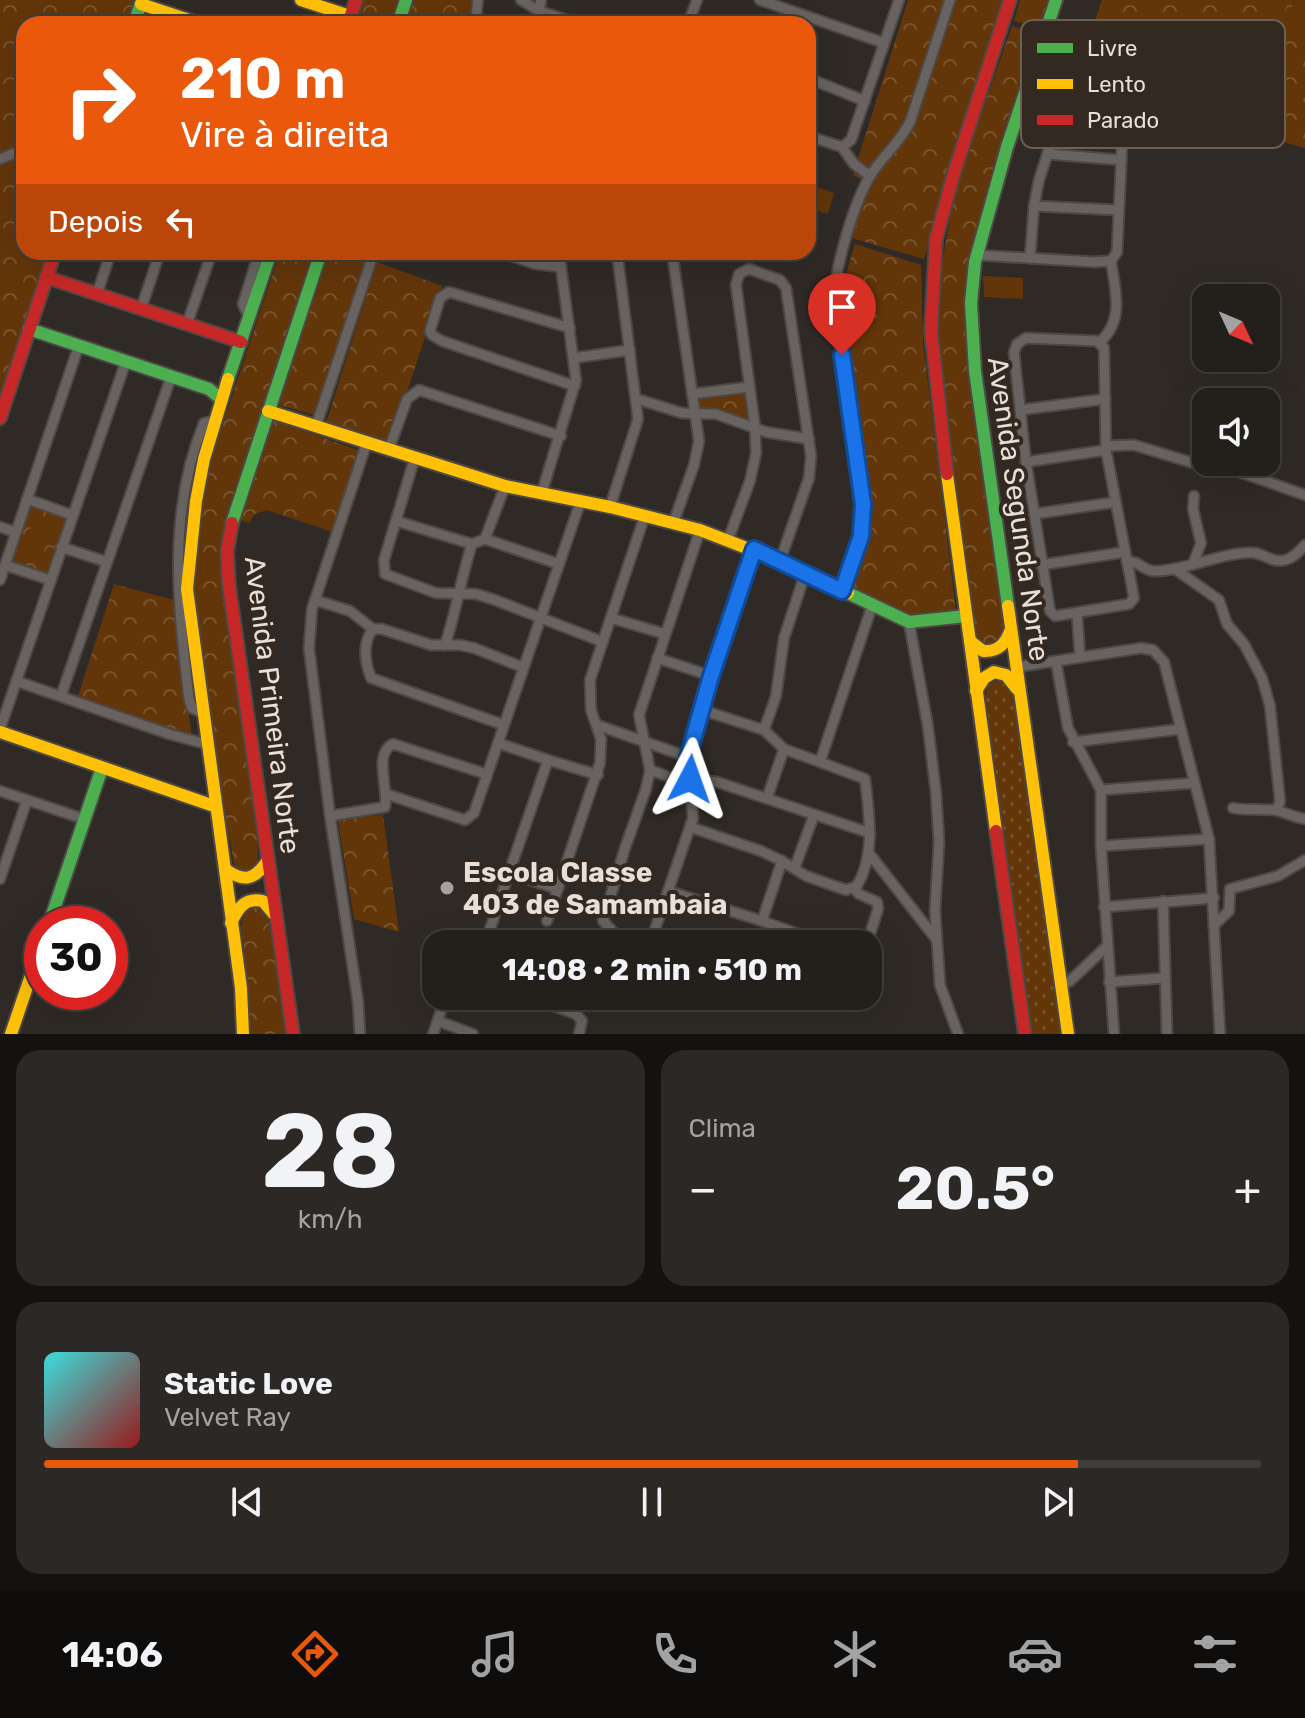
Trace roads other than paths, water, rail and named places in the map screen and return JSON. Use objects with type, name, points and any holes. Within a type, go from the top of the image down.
[{"type":"main road","points":[[301,0],[339,16]]},
{"type":"main road","points":[[1010,0],[953,176],[933,262],[931,331],[936,394],[1025,1034]]},
{"type":"main road","name":"Avenida Segunda Norte","points":[[1049,20],[1056,0]]},
{"type":"main road","points":[[142,2],[176,16]]},
{"type":"main road","name":"Avenida Segunda Norte","points":[[1021,104],[977,255],[971,303],[974,357],[1068,1034]]},
{"type":"main road","points":[[0,418],[52,260]]},
{"type":"main road","points":[[243,1034],[241,988],[187,589],[187,559],[191,512],[213,421],[268,260]]},
{"type":"main road","name":"Avenida Primeira Norte","points":[[293,1034],[229,586],[227,552],[231,526],[318,260]]},
{"type":"main road","points":[[46,277],[241,342]]},
{"type":"main road","points":[[29,329],[209,389],[221,399]]},
{"type":"main road","points":[[209,389],[226,386]]},
{"type":"main road","points":[[268,411],[505,486],[674,521],[754,549],[909,622],[966,616]]},
{"type":"main road","points":[[970,641],[983,651],[996,651],[1006,642],[1011,626]]},
{"type":"main road","points":[[976,692],[984,678],[1000,672],[1011,679],[1019,691]]},
{"type":"main road","points":[[0,731],[214,806]]},
{"type":"main road","points":[[55,906],[102,768]]},
{"type":"main road","points":[[225,869],[239,879],[247,880],[261,873],[268,860]]},
{"type":"main road","points":[[231,923],[240,906],[252,899],[263,901],[276,916]]},
{"type":"main road","points":[[11,1034],[24,996]]},
{"type":"street","points":[[521,0],[563,16]]},
{"type":"street","points":[[760,0],[806,16]]},
{"type":"street","points":[[842,147],[851,140],[899,0]]},
{"type":"street","points":[[842,591],[861,536],[863,504],[834,290],[836,274],[870,176],[903,137],[910,122],[950,0]]},
{"type":"street","points":[[816,19],[884,43]]},
{"type":"street","points":[[816,81],[865,101]]},
{"type":"street","points":[[816,139],[842,147],[854,164],[870,176]]},
{"type":"street","points":[[1030,258],[1034,206],[1050,148]]},
{"type":"street","points":[[1100,342],[1105,352],[1106,448],[1134,598],[1129,604],[1052,614],[1041,565],[1026,462],[1014,353],[1020,341],[1026,338],[1100,342],[1110,332],[1117,313],[1111,261],[1117,252],[1122,148]]},
{"type":"street","points":[[1048,154],[1121,160]]},
{"type":"street","points":[[1034,206],[1118,210]]},
{"type":"street","points":[[977,255],[1111,261]]},
{"type":"street","points":[[97,294],[108,260]]},
{"type":"street","points":[[141,309],[157,260]]},
{"type":"street","points":[[187,324],[209,260]]},
{"type":"street","points":[[250,314],[243,304],[257,260]]},
{"type":"street","points":[[316,426],[371,260]]},
{"type":"street","points":[[523,260],[561,267]]},
{"type":"street","points":[[542,492],[575,386],[560,260]]},
{"type":"street","points":[[610,507],[637,427],[637,399],[618,260]]},
{"type":"street","points":[[673,260],[699,441],[674,521]]},
{"type":"street","points":[[728,540],[750,481],[756,453],[736,285],[739,274],[749,269],[780,280],[786,288],[809,439],[809,478],[780,561]]},
{"type":"street","points":[[570,328],[449,292],[440,298],[430,331],[442,341],[575,386]]},
{"type":"street","points":[[0,580],[79,345]]},
{"type":"street","points":[[574,358],[630,350]]},
{"type":"street","points":[[0,731],[126,361]]},
{"type":"street","points":[[61,696],[171,377]]},
{"type":"street","points":[[692,394],[749,387]]},
{"type":"street","points":[[389,449],[407,399],[419,390],[561,436]]},
{"type":"street","points":[[637,399],[695,415],[716,414],[766,432],[809,439]]},
{"type":"street","points":[[1020,410],[1105,399]]},
{"type":"street","points":[[360,1034],[309,648],[315,600],[367,442]]},
{"type":"street","points":[[1026,462],[1127,444],[1234,470],[1305,495]]},
{"type":"street","points":[[415,457],[384,560],[385,574],[436,593],[476,594],[540,615],[603,642]]},
{"type":"street","points":[[485,539],[505,486]]},
{"type":"street","points":[[1193,564],[1201,543],[1193,509],[1194,496]]},
{"type":"street","points":[[27,499],[72,515]]},
{"type":"street","points":[[386,794],[465,820],[474,813],[581,500]]},
{"type":"street","points":[[1034,514],[1116,502]]},
{"type":"street","points":[[547,921],[598,775],[601,752],[589,691],[645,515]]},
{"type":"street","points":[[396,521],[472,544],[485,539],[559,564]]},
{"type":"street","points":[[0,527],[15,532]]},
{"type":"street","points":[[611,930],[603,921],[650,770],[639,715],[700,530]]},
{"type":"street","points":[[445,645],[472,544]]},
{"type":"street","points":[[1041,565],[1126,557],[1153,571],[1251,553],[1283,561],[1292,558],[1305,545]]},
{"type":"street","points":[[61,547],[107,562]]},
{"type":"street","points":[[654,930],[694,808],[688,757],[711,676],[754,549]]},
{"type":"street","points":[[5,565],[50,580]]},
{"type":"street","points":[[1175,569],[1219,600],[1227,624],[1244,644],[1262,678],[1272,714],[1280,801],[1277,810]]},
{"type":"street","points":[[764,730],[776,696],[784,638],[805,574]]},
{"type":"street","points":[[315,600],[350,611],[373,629],[431,645],[474,648],[522,667]]},
{"type":"street","points":[[820,762],[872,606]]},
{"type":"street","points":[[1077,613],[1080,657]]},
{"type":"street","points":[[611,618],[665,634]]},
{"type":"street","points":[[909,622],[936,793],[939,851],[936,939],[940,985],[958,1034]]},
{"type":"street","points":[[373,629],[366,640],[367,666],[371,678],[504,725]]},
{"type":"street","points":[[1017,667],[1141,648],[1156,652],[1164,662],[1209,839],[1220,1034]]},
{"type":"street","points":[[657,658],[711,676]]},
{"type":"street","points":[[1056,662],[1068,728],[1101,790],[1104,907],[1114,1034]]},
{"type":"street","points":[[16,681],[206,744]]},
{"type":"street","points":[[690,827],[761,851],[837,889],[854,888],[860,880],[868,852],[870,833],[865,779],[784,749],[764,730],[702,710]]},
{"type":"street","points":[[597,725],[688,757]]},
{"type":"street","points":[[1073,742],[1181,729]]},
{"type":"street","points":[[498,743],[598,775]]},
{"type":"street","points":[[330,816],[382,809],[387,804],[383,753],[393,744],[486,774]]},
{"type":"street","points":[[767,798],[784,749]]},
{"type":"street","points":[[490,930],[548,760]]},
{"type":"street","points":[[650,770],[690,782],[717,782],[870,833]]},
{"type":"street","points":[[1101,790],[1194,783]]},
{"type":"street","points":[[0,791],[84,819]]},
{"type":"street","points":[[0,879],[27,800]]},
{"type":"street","points":[[1233,808],[1277,810],[1286,816],[1305,819]]},
{"type":"street","points":[[795,867],[814,815]]},
{"type":"street","points":[[1101,846],[1209,839]]},
{"type":"street","points":[[868,852],[936,939]]},
{"type":"street","points":[[1214,925],[1229,911],[1230,889],[1278,876],[1305,860]]},
{"type":"street","points":[[762,921],[782,861]]},
{"type":"street","points":[[509,873],[558,889]]},
{"type":"street","points":[[854,888],[859,894],[877,902],[871,930]]},
{"type":"street","points":[[668,891],[783,930]]},
{"type":"street","points":[[1104,907],[1214,898]]},
{"type":"street","points":[[1163,901],[1167,1034]]},
{"type":"street","points":[[1061,985],[1070,981],[1107,946]]},
{"type":"street","points":[[1109,982],[1164,978]]},
{"type":"street","points":[[433,1034],[442,1010]]},
{"type":"street","points":[[565,1010],[576,1014],[582,1021],[579,1034]]},
{"type":"street","points":[[438,1021],[473,1034]]},
{"type":"place","name":"Escola Classe 403 de Samambaia","points":[[447,888]]}]
